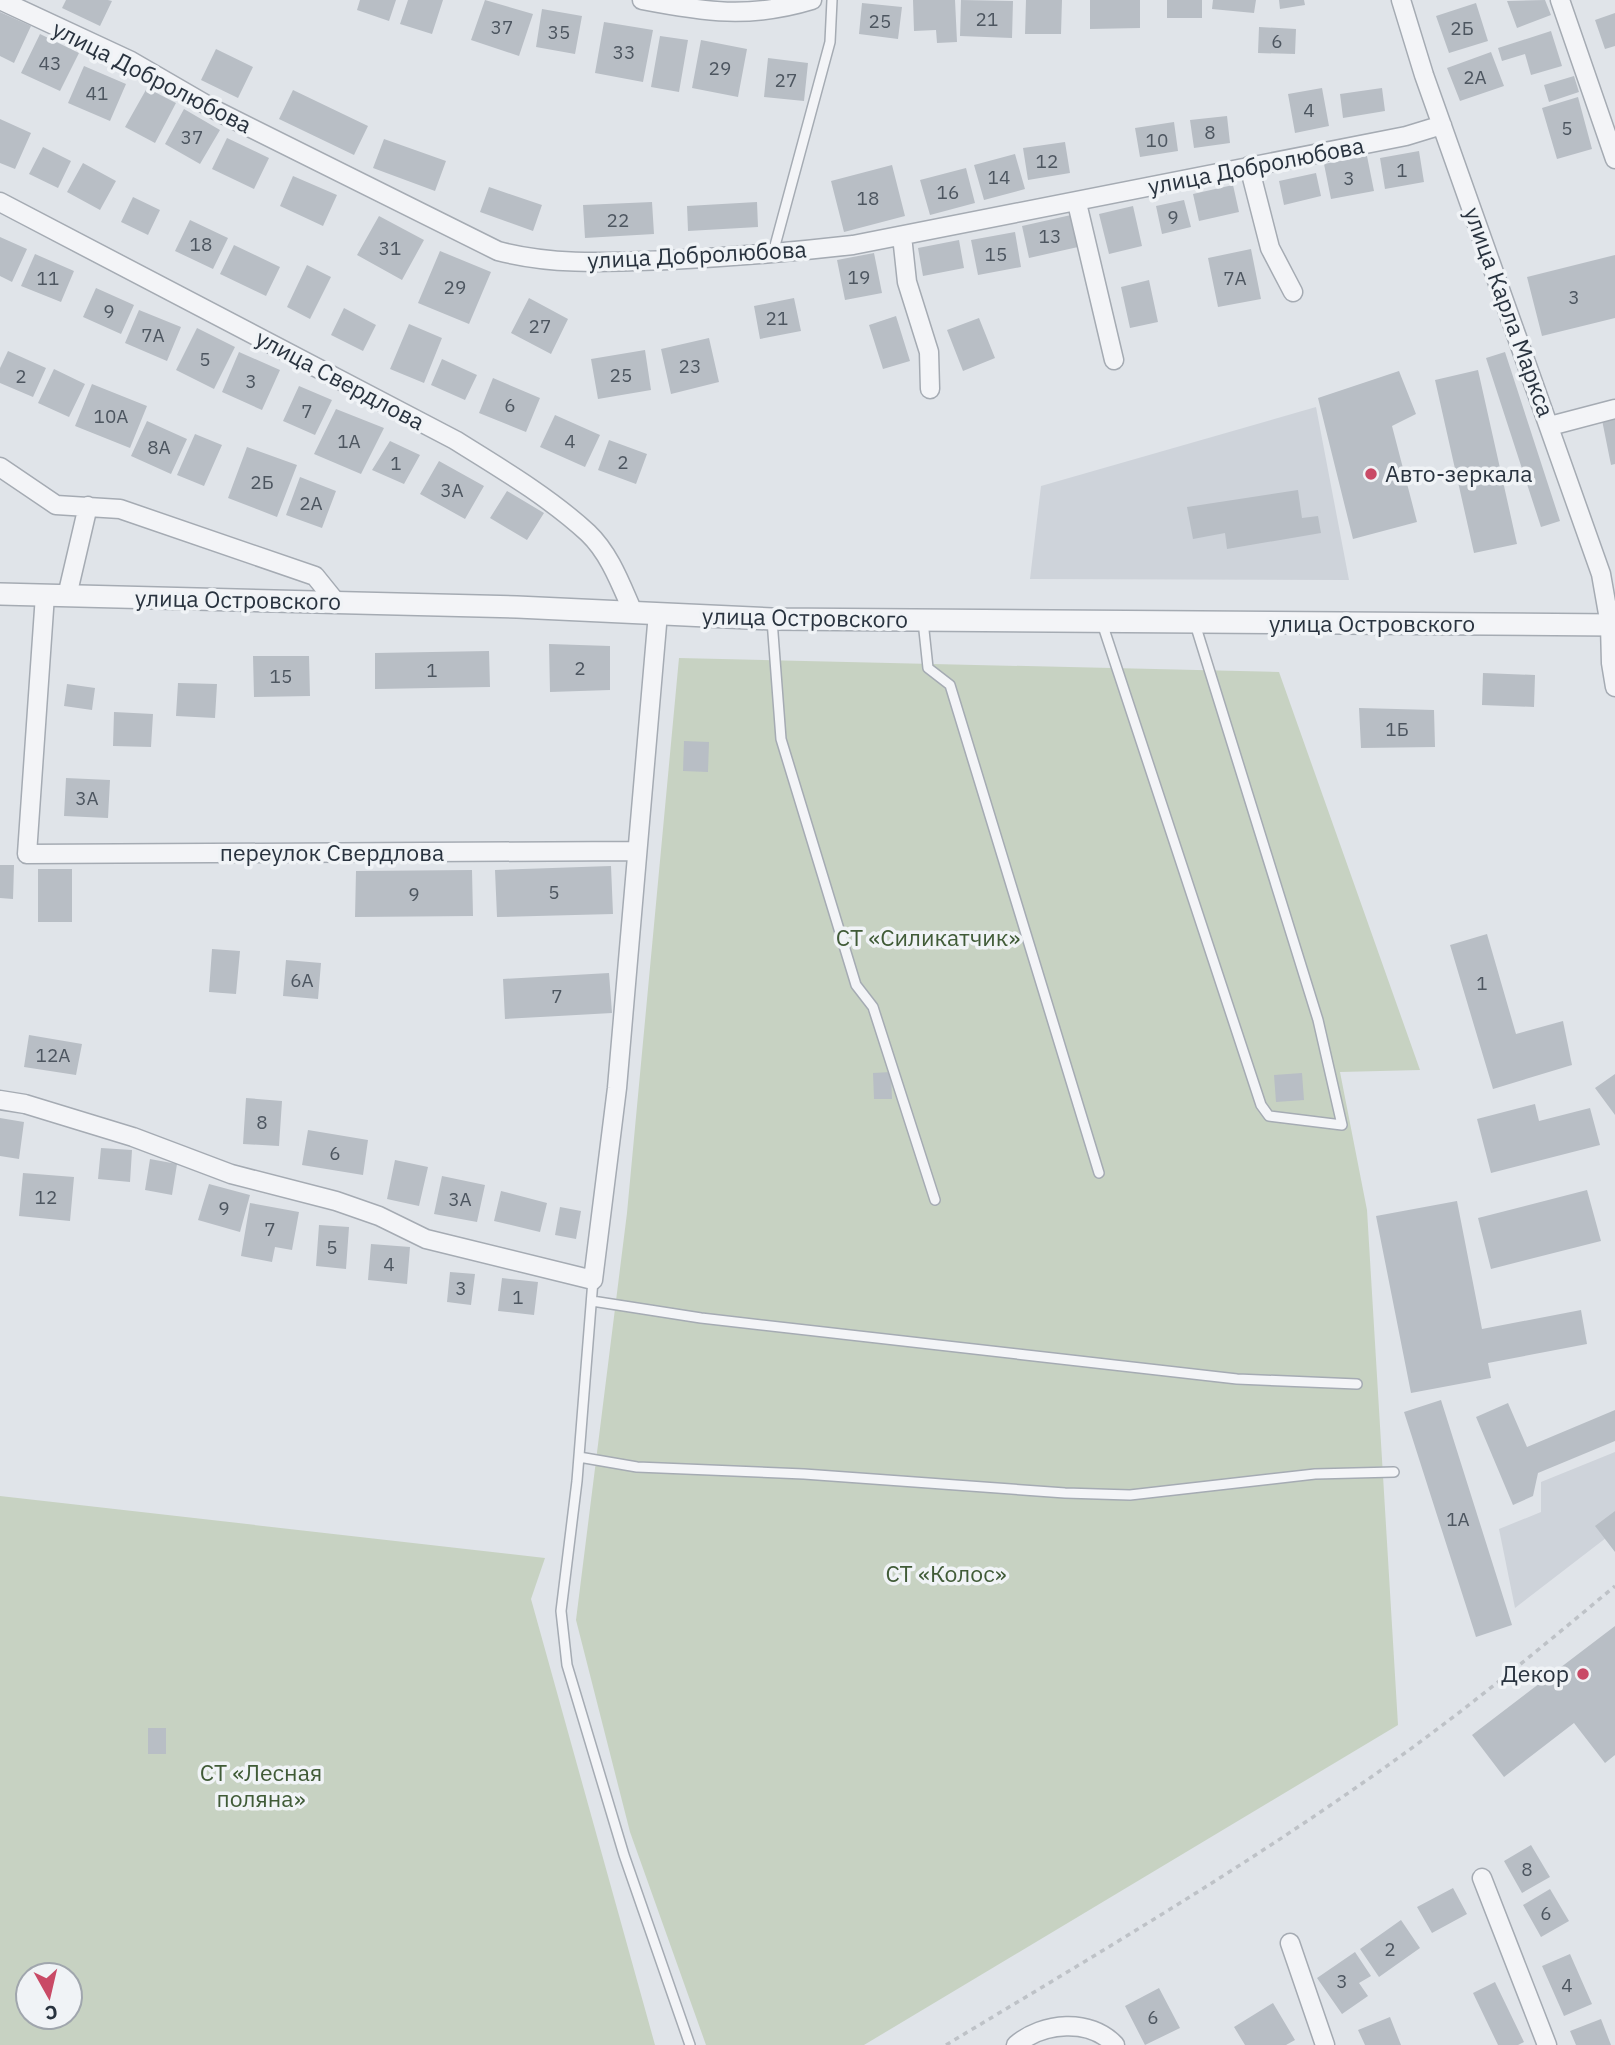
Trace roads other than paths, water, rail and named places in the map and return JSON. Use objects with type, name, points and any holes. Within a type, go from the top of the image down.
[{"type":"street","name":"улица Добролюбова","points":[[0,0],[131,61],[219,113],[498,251],[542,260],[600,263],[772,255],[902,236],[1406,136],[1442,125]]},
{"type":"street","points":[[642,0],[708,13],[778,10],[813,0]]},
{"type":"street","name":"улица Карла Маркса","points":[[1401,0],[1442,125],[1601,574],[1613,625]]},
{"type":"street","points":[[1560,0],[1615,159]]},
{"type":"street","points":[[1249,166],[1270,248],[1293,292]]},
{"type":"street","name":"улица Свердлова","points":[[0,202],[455,440],[515,477],[589,534],[613,567],[633,612]]},
{"type":"street","points":[[1077,203],[1114,360]]},
{"type":"street","points":[[902,236],[907,282],[929,352],[930,389]]},
{"type":"street","points":[[1550,426],[1615,409]]},
{"type":"street","points":[[0,467],[56,505],[120,509],[315,576],[336,602]]},
{"type":"street","points":[[67,596],[88,506]]},
{"type":"street","name":"улица Островского","points":[[0,594],[336,602],[772,619],[1613,625]]},
{"type":"street","name":"переулок Свердлова","points":[[45,595],[27,854],[637,851]]},
{"type":"street","points":[[0,1100],[25,1104],[133,1137],[231,1174],[336,1200],[379,1216],[426,1239],[593,1280],[617,1088],[658,613]]},
{"type":"street","points":[[1613,625],[1611,663],[1615,687]]},
{"type":"street","points":[[1482,1878],[1548,2045]]},
{"type":"street","points":[[1290,1943],[1325,2045]]},
{"type":"street","points":[[1016,2045],[1063,2025],[1097,2029],[1114,2044]]},
{"type":"lane","points":[[772,255],[830,42],[832,0]]},
{"type":"lane","points":[[772,619],[780,739],[856,985],[873,1007],[935,1200]]},
{"type":"lane","points":[[923,621],[928,668],[950,685],[1098,1173]]},
{"type":"lane","points":[[1102,622],[1261,1105],[1269,1116],[1342,1125],[1318,1020],[1195,624]]},
{"type":"lane","points":[[593,1280],[579,1457],[561,1611],[567,1665],[624,1856],[690,2045]]},
{"type":"lane","points":[[592,1301],[701,1318],[1223,1378],[1357,1384]]},
{"type":"lane","points":[[579,1457],[637,1467],[804,1474],[1130,1495],[1315,1474],[1394,1472]]},
{"type":"place","name":"Авто-зеркала","points":[[1371,474]]},
{"type":"place","name":"Декор","points":[[1583,1674]]},
{"type":"park label","name":"СТ «Силикатчик»","points":[[928,938]]},
{"type":"park label","name":"СТ «Колос»","points":[[946,1574]]},
{"type":"park label","name":"СТ «Лесная поляна»","points":[[261,1786]]}]
